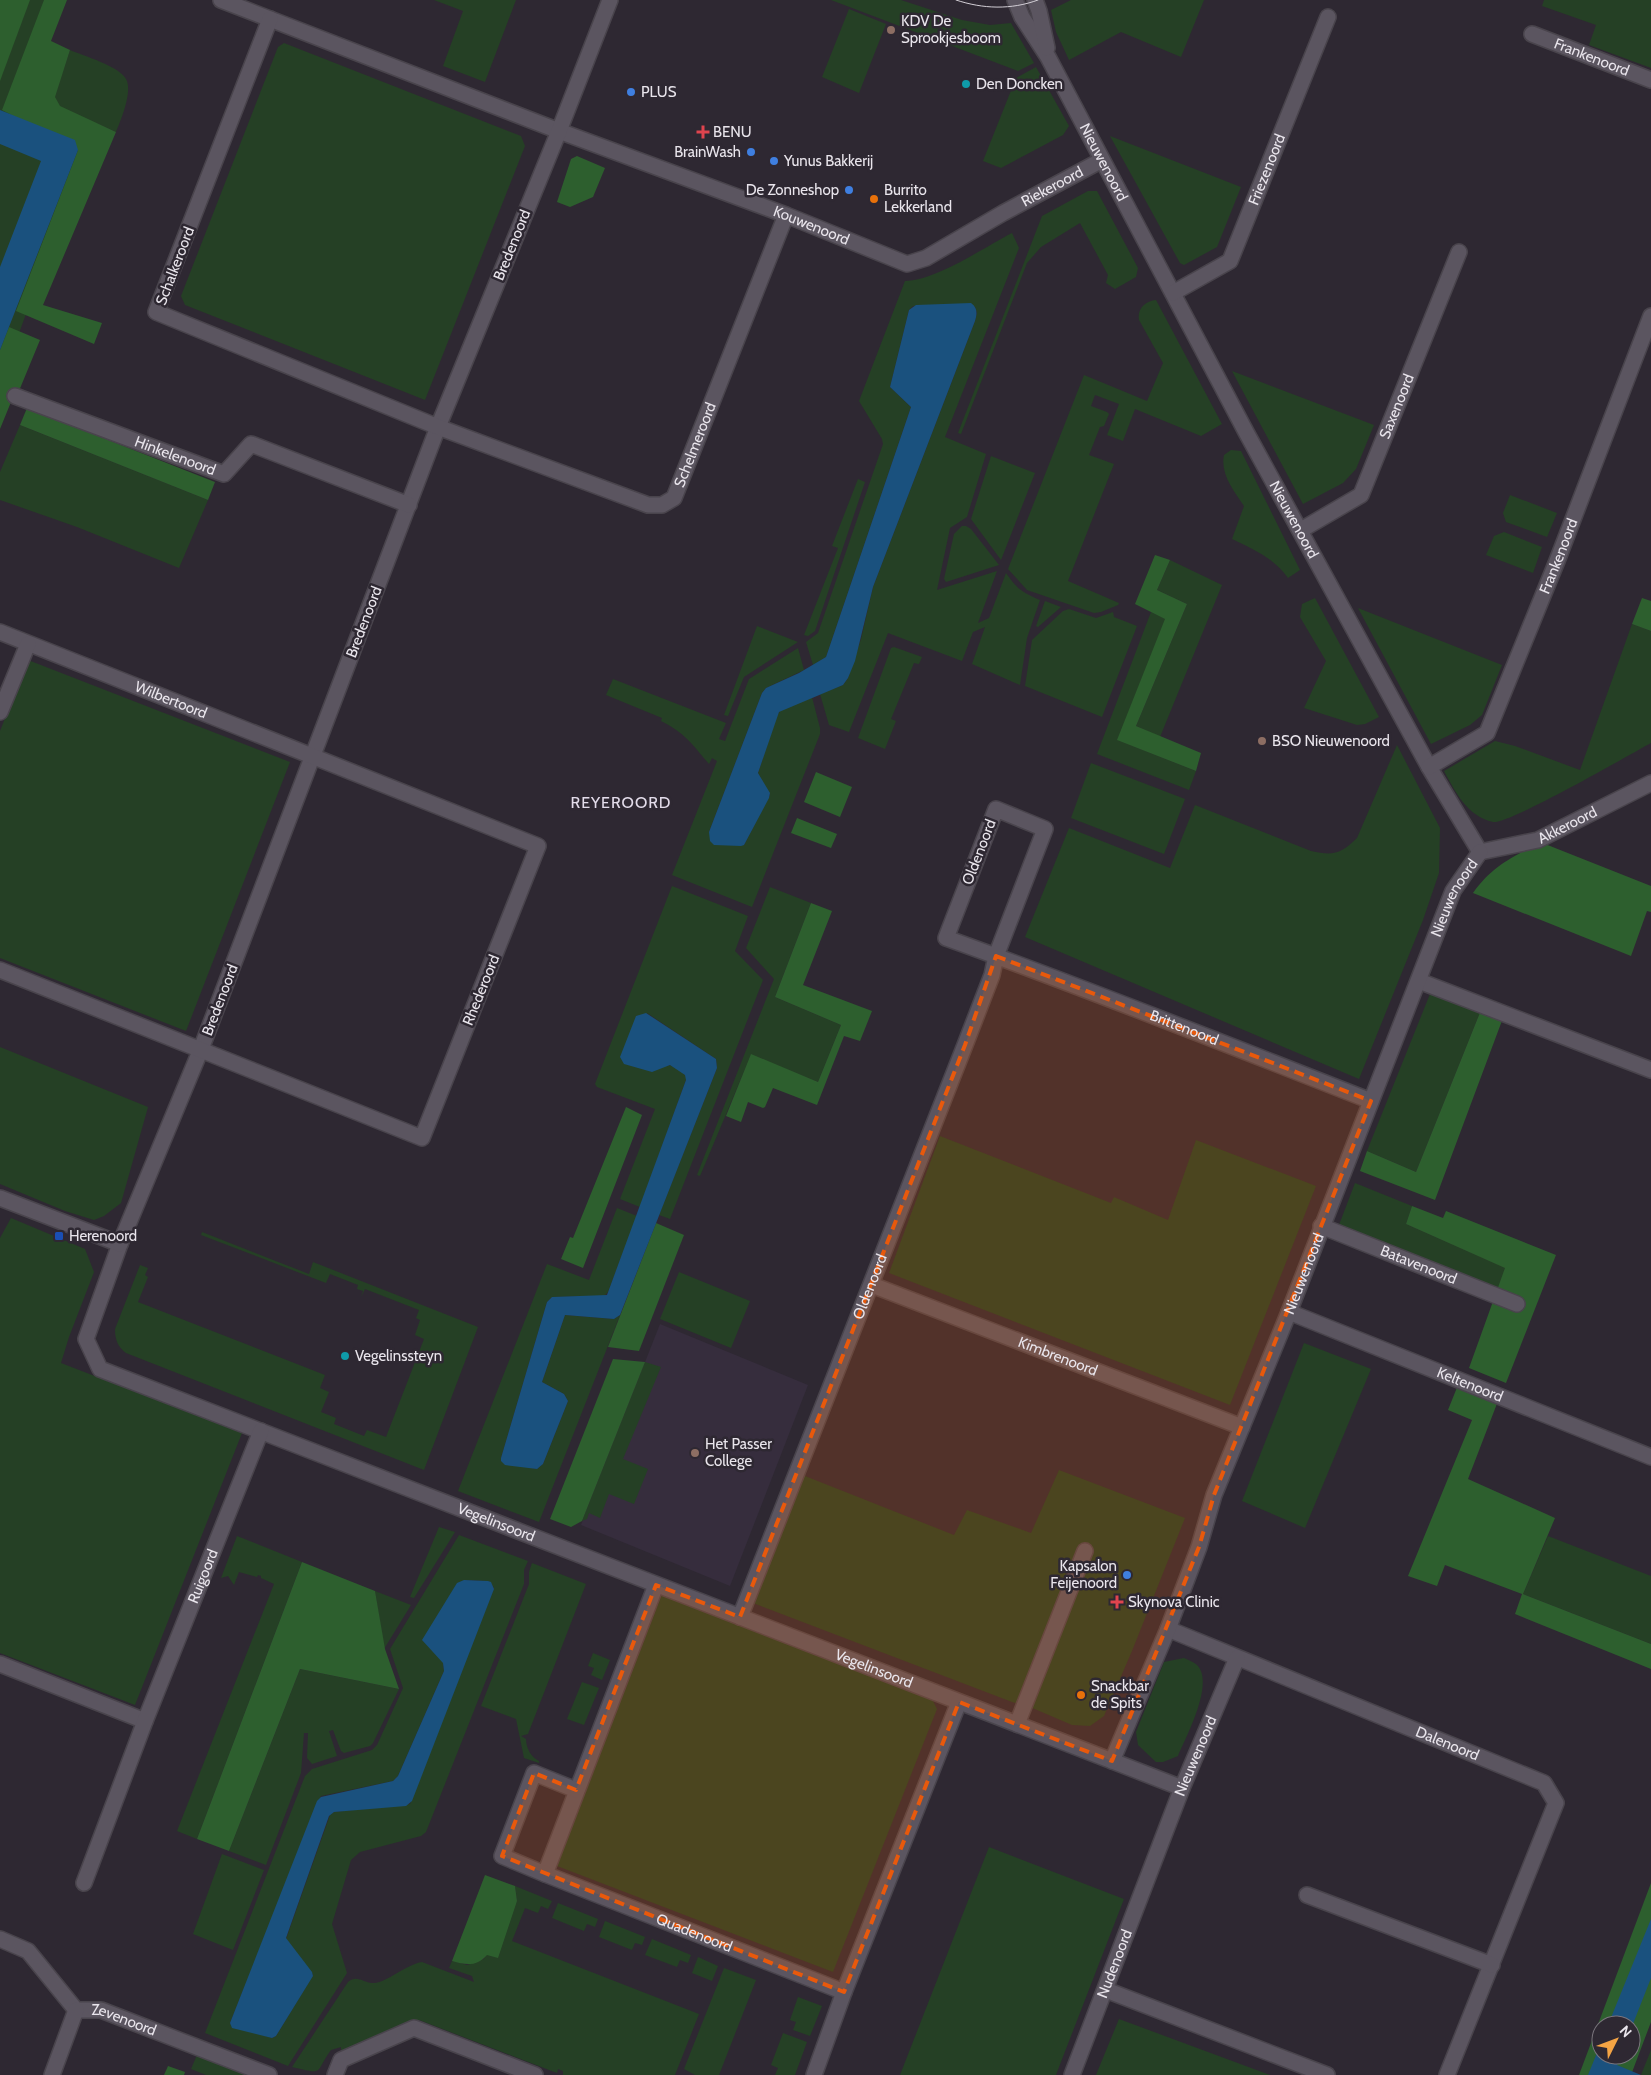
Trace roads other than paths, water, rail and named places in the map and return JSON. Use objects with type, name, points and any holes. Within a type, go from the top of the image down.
[{"type":"street","points":[[221,0],[559,130]]},
{"type":"street","name":"Bredenoord","points":[[120,1244],[201,1049],[438,427],[610,0]]},
{"type":"street","name":"Nieuwenoord","points":[[1015,0],[1022,17],[1048,57],[1246,432],[1430,767],[1480,852],[1453,890],[1289,1312],[1214,1495],[1199,1547],[1168,1628],[1112,1761]]},
{"type":"street","name":"Nieuwenoord","points":[[1035,0],[1048,57]]},
{"type":"street","name":"Friezenoord","points":[[1173,293],[1230,260],[1328,17]]},
{"type":"street","name":"Schalkeroord","points":[[270,19],[156,312],[438,427]]},
{"type":"street","name":"Frankenoord","points":[[1532,34],[1651,80]]},
{"type":"street","name":"Kouwenoord","points":[[559,130],[786,215],[907,264],[926,258],[1003,213]]},
{"type":"street","name":"Riekeroord","points":[[1003,213],[1102,160]]},
{"type":"street","name":"Schelmeroord","points":[[438,427],[648,505],[662,505],[674,498],[786,215]]},
{"type":"street","name":"Saxenoord","points":[[1301,530],[1361,495],[1459,252]]},
{"type":"street","name":"Frankenoord","points":[[1430,767],[1487,733],[1557,561],[1651,316]]},
{"type":"street","name":"Hinkelenoord","points":[[15,396],[224,474],[251,444],[409,505]]},
{"type":"street","name":"Wilbertoord","points":[[0,632],[313,756]]},
{"type":"street","points":[[0,712],[28,644]]},
{"type":"street","name":"Rhederoord","points":[[201,1049],[422,1138],[538,846],[313,756]]},
{"type":"street","name":"Akkeroord","points":[[1480,852],[1538,840],[1651,783]]},
{"type":"street","name":"Oldenoord","points":[[740,1617],[872,1285],[992,975],[996,956],[1045,829],[996,809],[946,938],[996,956]]},
{"type":"street","name":"Brittenoord","points":[[996,956],[1371,1101]]},
{"type":"street","points":[[0,970],[201,1049]]},
{"type":"street","points":[[1419,981],[1651,1070]]},
{"type":"street","points":[[1,1202],[120,1244]]},
{"type":"street","name":"Batavenoord","points":[[1321,1226],[1517,1304]]},
{"type":"street","name":"Vegelinsoord","points":[[120,1244],[86,1339],[100,1369],[1182,1788]]},
{"type":"street","name":"Kimbrenoord","points":[[872,1285],[1242,1427]]},
{"type":"street","name":"Keltenoord","points":[[1289,1312],[1651,1457]]},
{"type":"street","name":"Ruigoord","points":[[84,1883],[145,1721],[261,1431]]},
{"type":"street","points":[[1017,1724],[1085,1551]]},
{"type":"street","points":[[545,1874],[656,1584]]},
{"type":"street","name":"Dalenoord","points":[[1168,1628],[1544,1783],[1556,1803],[1447,2075]]},
{"type":"street","name":"Nieuwenoord","points":[[1158,1854],[1182,1788],[1238,1658]]},
{"type":"street","points":[[0,1664],[145,1721]]},
{"type":"street","points":[[814,2075],[844,1992],[959,1702]]},
{"type":"street","name":"Quadenoord","points":[[576,1790],[534,1774],[502,1856],[844,1992]]},
{"type":"street","name":"Nudenoord","points":[[1072,2075],[1158,1854]]},
{"type":"street","points":[[1306,1896],[1492,1965]]},
{"type":"street","name":"Zevenoord","points":[[0,1940],[28,1951],[76,2010],[101,2010],[269,2075]]},
{"type":"street","points":[[1106,1990],[1327,2075]]},
{"type":"street","points":[[52,2075],[76,2010]]},
{"type":"street","points":[[335,2075],[341,2060],[414,2028],[535,2075]]},
{"type":"water","points":[[0,110],[75,140],[78,150],[0,350],[0,267],[41,161],[0,144]]},
{"type":"water","points":[[971,303],[976,311],[975,321],[873,587],[855,661],[848,678],[843,685],[779,712],[758,773],[770,793],[769,798],[744,845],[714,845],[710,841],[709,832],[762,693],[766,688],[799,673],[826,657],[911,407],[890,387],[909,310],[916,305]]},
{"type":"water","points":[[646,1013],[716,1059],[717,1068],[620,1315],[614,1319],[565,1315],[542,1382],[564,1394],[568,1401],[543,1464],[537,1469],[505,1465],[501,1458],[547,1302],[552,1297],[607,1295],[686,1080],[685,1075],[670,1065],[652,1072],[624,1064],[620,1057],[636,1016]]},
{"type":"water","points":[[464,1580],[488,1581],[491,1582],[494,1589],[412,1801],[406,1806],[334,1812],[329,1816],[286,1938],[312,1972],[313,1976],[276,2036],[272,2038],[232,2028],[230,2023],[317,1801],[321,1797],[393,1781],[398,1776],[444,1671],[443,1663],[422,1640],[457,1583]]},
{"type":"water","points":[[1651,1919],[1651,1978],[1636,2015],[1612,2015]]},
{"type":"water","points":[[1592,2065],[1617,2065],[1641,2075],[1588,2075]]},
{"type":"tram line","points":[[956,0],[987,7],[1007,7],[1038,0]]},
{"type":"place","name":"KDV De Sprookjesboom","points":[[891,30]]},
{"type":"place","name":"Den Doncken","points":[[966,84]]},
{"type":"place","name":"PLUS","points":[[631,92]]},
{"type":"place","name":"BENU","points":[[703,132]]},
{"type":"place","name":"BrainWash","points":[[751,152]]},
{"type":"place","name":"Yunus Bakkerij","points":[[774,161]]},
{"type":"place","name":"De Zonneshop","points":[[849,190]]},
{"type":"place","name":"Burrito Lekkerland","points":[[874,199]]},
{"type":"place","name":"BSO Nieuwenoord","points":[[1262,741]]},
{"type":"place","name":"Herenoord","points":[[59,1236]]},
{"type":"place","name":"Vegelinssteyn","points":[[345,1356]]},
{"type":"place","name":"Het Passer College","points":[[695,1453]]},
{"type":"place","name":"Kapsalon Feijenoord","points":[[1127,1575]]},
{"type":"place","name":"Skynova Clinic","points":[[1117,1602]]},
{"type":"place","name":"Snackbar de Spits","points":[[1081,1695]]},
{"type":"district","name":"REYEROORD","points":[[621,802]]}]
